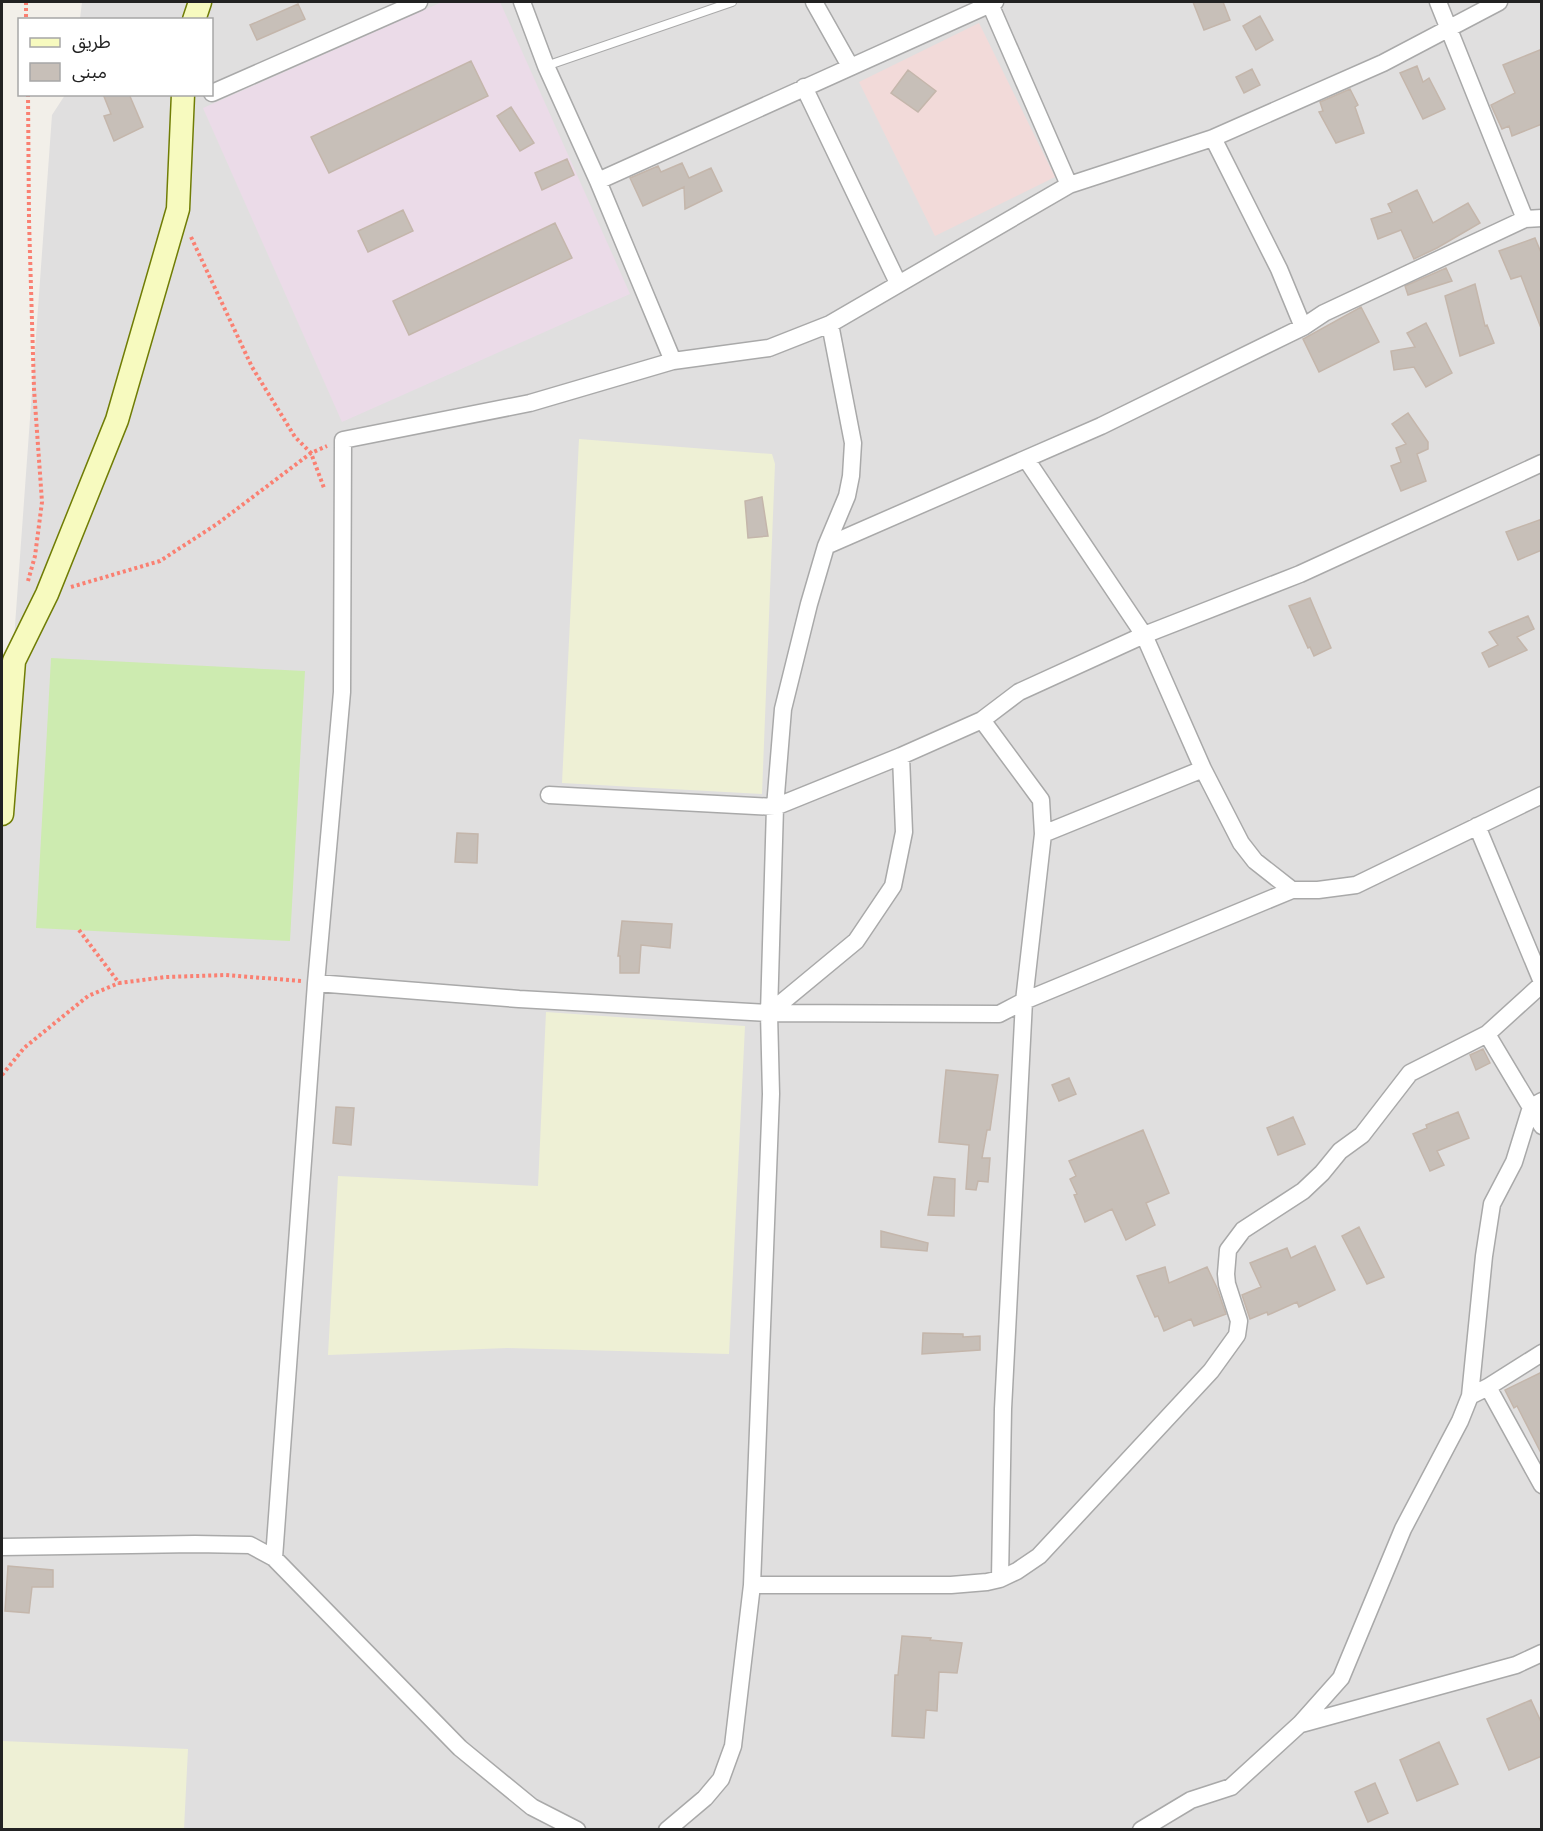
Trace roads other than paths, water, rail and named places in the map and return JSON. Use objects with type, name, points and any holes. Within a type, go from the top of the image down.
[{"type":"street","points":[[195,18],[200,2]]},
{"type":"street","points":[[213,93],[419,2]]},
{"type":"street","points":[[522,2],[546,66],[598,181],[673,361]]},
{"type":"street","points":[[814,2],[850,66]]},
{"type":"street","points":[[826,546],[1101,426],[1303,327],[1324,313],[1536,222],[1447,28],[1438,2]]},
{"type":"street","points":[[274,1558],[316,983],[342,692],[343,440],[530,403],[673,361],[769,348],[830,324],[1069,185],[1213,138],[1357,76],[1498,2]]},
{"type":"street","points":[[598,181],[992,3],[1069,185]]},
{"type":"street","points":[[804,87],[898,283]]},
{"type":"street","points":[[2,814],[14,661],[48,594],[117,420],[178,209],[182,100],[199,96]]},
{"type":"street","points":[[1213,138],[1279,269],[1303,327]]},
{"type":"street","points":[[667,1830],[705,1798],[721,1779],[733,1746],[752,1585],[771,1094],[769,1013],[775,807],[783,708],[826,546],[848,496],[851,476],[853,443],[830,324]]},
{"type":"street","points":[[1026,459],[1144,635],[1203,769],[1241,843],[1255,861],[1292,890]]},
{"type":"street","points":[[549,795],[775,807],[901,756],[982,720],[1019,692],[1144,635],[1300,574],[1542,463]]},
{"type":"street","points":[[982,720],[1041,800],[1042,834],[1024,1001],[1003,1409],[1000,1579]]},
{"type":"street","points":[[769,1013],[856,941],[892,886],[904,832],[901,756]]},
{"type":"street","points":[[1042,834],[1203,769]]},
{"type":"street","points":[[316,983],[519,999],[769,1013],[999,1014],[1024,1001],[1292,890],[1318,890],[1356,885],[1542,795]]},
{"type":"street","points":[[752,1585],[951,1585],[1000,1579],[1039,1556],[1211,1371],[1237,1335],[1239,1321],[1227,1284],[1228,1250],[1243,1230],[1303,1191],[1340,1151],[1362,1135],[1410,1073],[1487,1034],[1542,983],[1477,826]]},
{"type":"street","points":[[1487,1034],[1536,1104],[1542,1126]]},
{"type":"street","points":[[1141,1830],[1191,1800],[1230,1787],[1300,1724],[1341,1678],[1403,1529],[1460,1421],[1470,1396],[1484,1256],[1492,1204],[1514,1162],[1536,1104]]},
{"type":"street","points":[[1470,1396],[1542,1353]]},
{"type":"street","points":[[1488,1387],[1542,1485]]},
{"type":"street","points":[[2,1547],[250,1545],[274,1558],[460,1748],[532,1807],[577,1830]]},
{"type":"street","points":[[1300,1724],[1516,1665],[1542,1653]]},
{"type":"lane","points":[[546,66],[732,2]]}]
